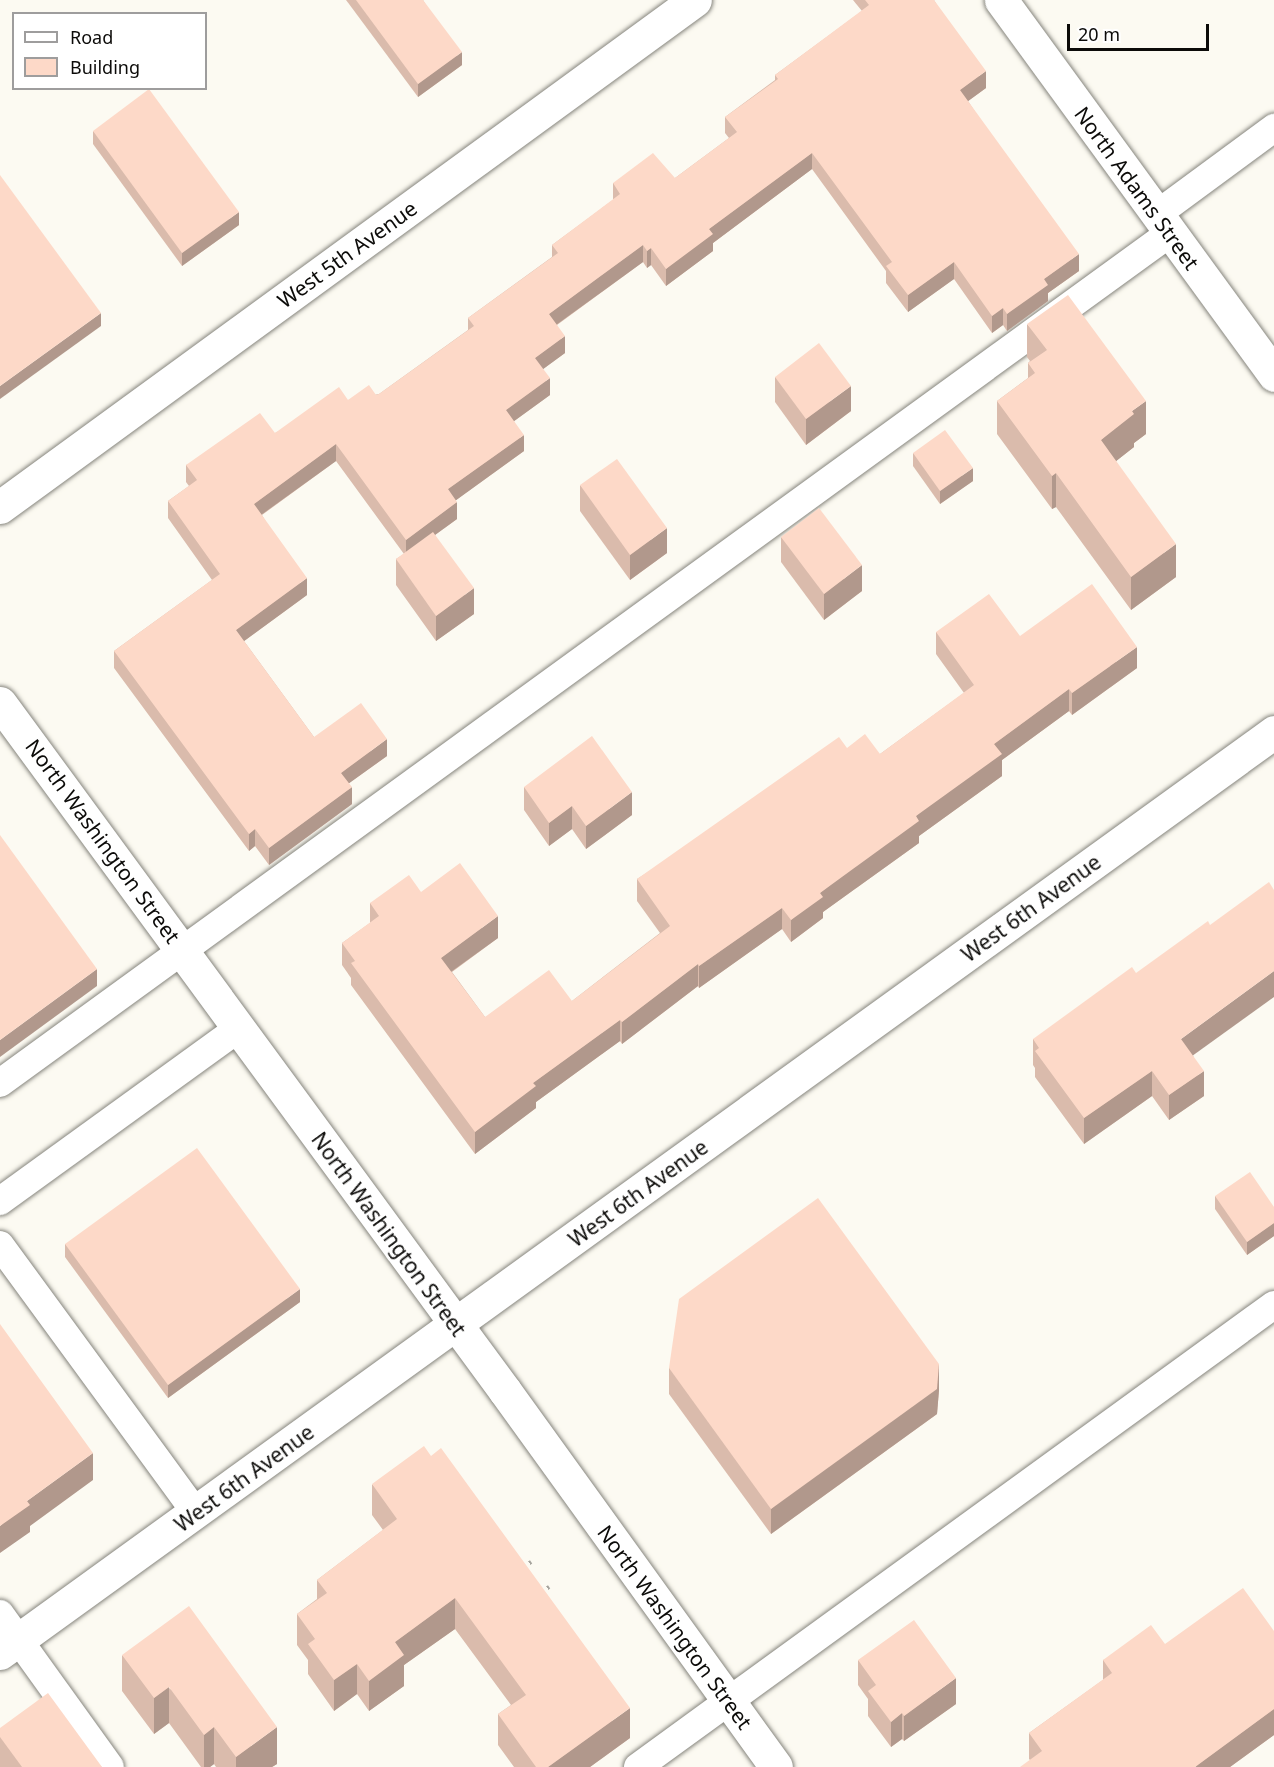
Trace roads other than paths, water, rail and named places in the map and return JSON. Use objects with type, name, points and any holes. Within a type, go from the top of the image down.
[{"type":"street","name":"West 5th Avenue","points":[[0,507],[695,0]]},
{"type":"street","name":"North Adams Street","points":[[1001,0],[1274,375]]},
{"type":"street","name":"North Washington Street","points":[[0,702],[184,951],[776,1767]]},
{"type":"street","name":"West 6th Avenue","points":[[6,1636],[196,1513],[1274,732]]},
{"type":"lane","points":[[0,1083],[184,951],[1163,224],[1274,128]]},
{"type":"lane","points":[[0,1201],[239,1028]]},
{"type":"lane","points":[[0,1245],[196,1513]]},
{"type":"lane","points":[[638,1767],[1274,1305]]},
{"type":"lane","points":[[6,1636],[110,1767]]}]
